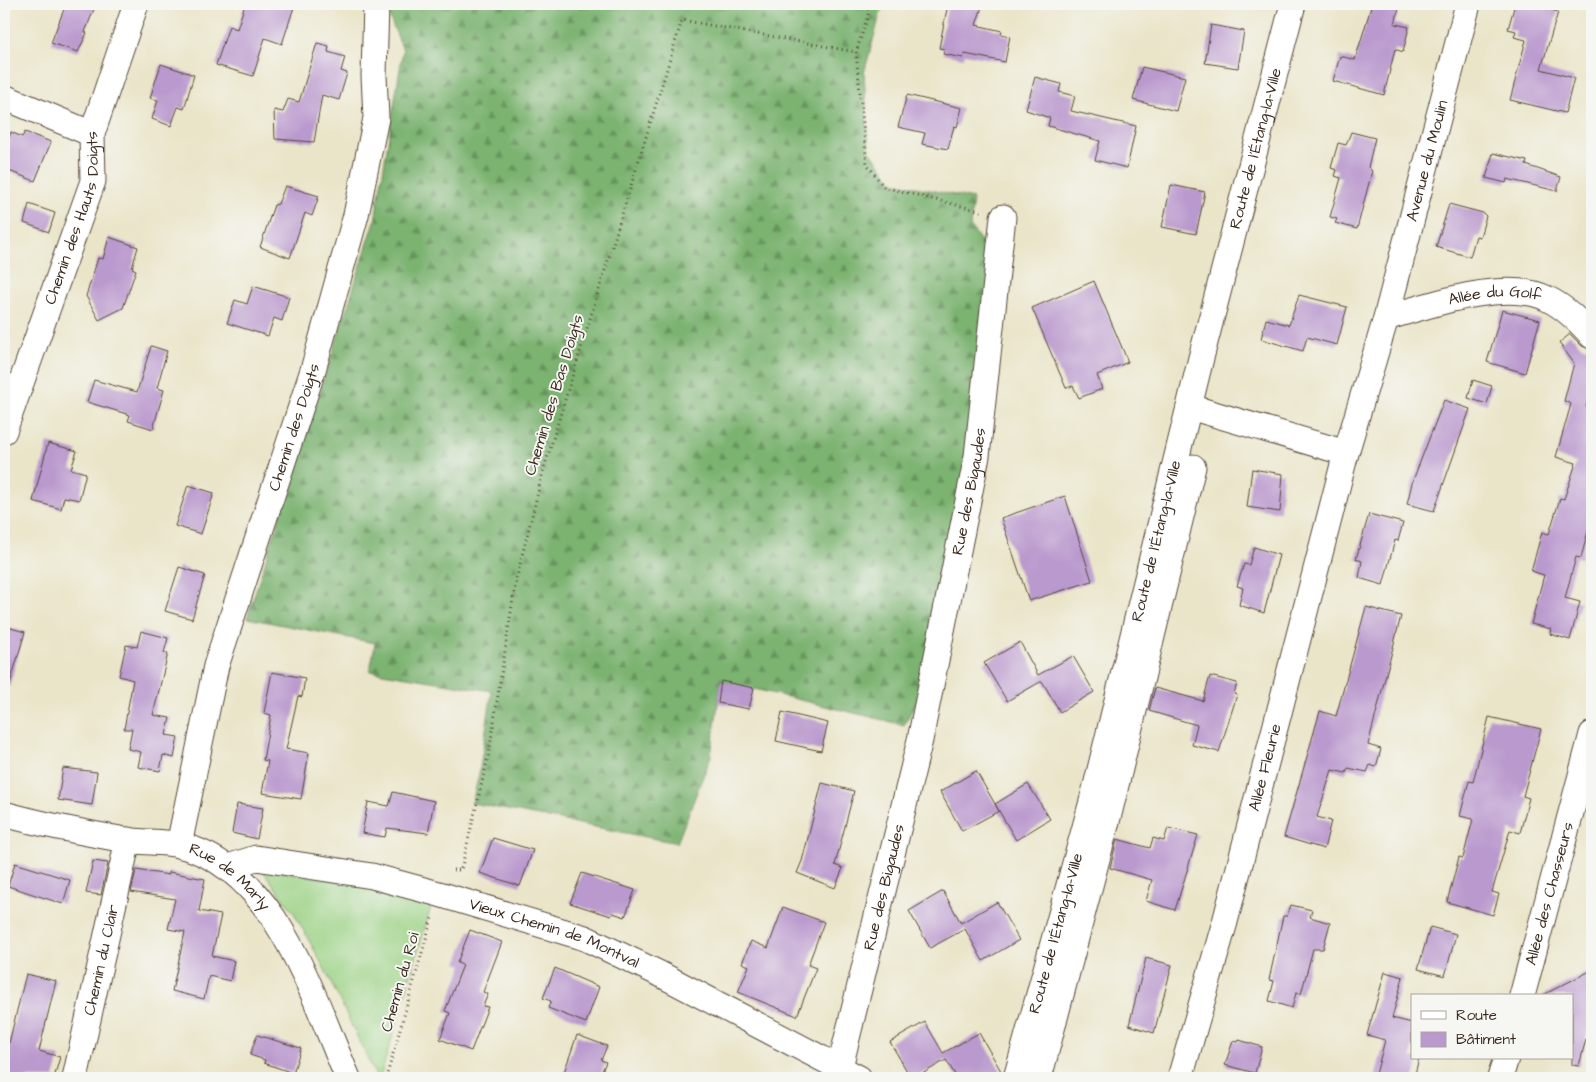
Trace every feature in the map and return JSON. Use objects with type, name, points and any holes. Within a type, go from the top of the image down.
[{"type":"street","name":"Chemin des Hauts Doigts","points":[[4,431],[93,181],[92,134],[136,4]]},
{"type":"street","name":"Chemin des Doigts","points":[[179,845],[216,666],[313,370],[356,215],[376,118],[374,75],[376,4]]},
{"type":"street","name":"Route de l'Étang-la-Ville","points":[[1016,1078],[1048,1001],[1073,907],[1110,810],[1198,409],[1293,4]]},
{"type":"street","name":"Route de l'Étang-la-Ville","points":[[1198,409],[1309,4]]},
{"type":"street","name":"Avenue du Moulin","points":[[1346,453],[1386,318],[1468,4]]},
{"type":"street","points":[[4,97],[92,134]]},
{"type":"street","name":"Rue des Bigaudes","points":[[849,1073],[920,740],[975,465],[1003,217]]},
{"type":"street","name":"Allée du Golf","points":[[1386,318],[1451,301],[1514,290],[1546,298],[1574,316],[1592,336]]},
{"type":"street","points":[[1198,409],[1346,453]]},
{"type":"street","name":"Allée Fleurie","points":[[1180,1078],[1225,922],[1346,453]]},
{"type":"street","name":"Allée des Chasseurs","points":[[1523,994],[1592,734]]},
{"type":"street","name":"Rue de Marly","points":[[4,814],[128,840],[179,845],[214,859],[228,867],[246,882],[267,908],[292,948],[348,1078]]},
{"type":"street","name":"Chemin du Clair","points":[[75,1078],[128,840]]},
{"type":"street","name":"Vieux Chemin de Montval","points":[[228,867],[256,858],[372,876],[585,938],[660,974],[849,1073]]},
{"type":"street","name":"Route de l'Étang-la-Ville","points":[[1039,1078],[1048,1001]]},
{"type":"street","points":[[1500,1078],[1505,1060]]},
{"type":"path","points":[[869,4],[868,16],[856,52],[867,164],[884,187],[1003,217]]},
{"type":"path","name":"Chemin des Bas Doigts","points":[[451,870],[461,870],[489,753],[516,580],[544,468],[682,20],[856,52]]},
{"type":"path","name":"Chemin du Roi","points":[[386,1078],[439,894]]},
{"type":"green space","points":[[384,4],[883,4],[864,73],[869,149],[893,182],[973,199],[970,226],[994,259],[972,462],[916,703],[904,725],[721,681],[711,756],[677,843],[472,803],[479,774],[492,691],[370,671],[375,643],[247,618],[375,221],[403,50]]},
{"type":"green space","points":[[261,868],[375,887],[432,904],[380,1078],[377,1078],[323,966],[294,913]]},
{"type":"building","points":[[66,4],[96,4],[85,32],[87,33],[78,52],[51,43]]},
{"type":"building","points":[[245,4],[295,4],[282,44],[265,38],[253,76],[216,65],[229,26],[237,29]]},
{"type":"building","points":[[948,4],[983,4],[976,25],[1002,31],[1001,34],[1010,36],[1005,62],[965,54],[963,58],[943,54],[945,49],[939,48]]},
{"type":"building","points":[[1372,4],[1400,4],[1395,24],[1409,27],[1403,52],[1395,49],[1384,95],[1333,81],[1340,56],[1355,60]]},
{"type":"building","points":[[1515,4],[1529,4],[1558,12],[1541,69],[1574,78],[1565,113],[1510,100],[1526,40],[1514,37],[1516,31],[1508,29]]},
{"type":"building","points":[[1211,25],[1244,31],[1238,68],[1205,63]]},
{"type":"building","points":[[317,43],[329,46],[328,52],[345,57],[341,71],[347,73],[339,100],[322,95],[314,142],[275,139],[274,110],[283,112],[288,99],[299,102]]},
{"type":"building","points":[[161,64],[194,75],[184,109],[178,107],[171,126],[152,119],[158,100],[150,98]]},
{"type":"building","points":[[1142,67],[1185,77],[1176,111],[1133,100]]},
{"type":"building","points":[[1035,77],[1061,84],[1059,92],[1075,96],[1071,111],[1136,126],[1127,168],[1095,160],[1100,141],[1048,126],[1050,118],[1026,110]]},
{"type":"building","points":[[907,95],[962,108],[957,127],[954,126],[948,149],[922,144],[925,133],[898,127]]},
{"type":"building","points":[[11,132],[22,137],[25,132],[51,142],[35,181],[4,169],[4,150]]},
{"type":"building","points":[[1351,132],[1375,138],[1368,167],[1372,171],[1357,229],[1335,223],[1337,219],[1330,217],[1341,178],[1335,176],[1337,170],[1331,168],[1338,143],[1346,145]]},
{"type":"building","points":[[1493,153],[1527,161],[1526,165],[1561,177],[1557,191],[1507,179],[1506,183],[1486,178]]},
{"type":"building","points":[[1171,185],[1205,192],[1196,234],[1162,227]]},
{"type":"building","points":[[285,186],[319,196],[312,216],[305,213],[290,258],[260,247],[274,205],[278,204]]},
{"type":"building","points":[[29,204],[55,213],[49,232],[24,223]]},
{"type":"building","points":[[1449,204],[1483,213],[1486,216],[1480,237],[1476,236],[1470,257],[1436,247]]},
{"type":"building","points":[[109,237],[138,247],[132,268],[136,270],[123,308],[99,320],[86,296],[98,258],[103,259]]},
{"type":"building","points":[[1094,281],[1128,362],[1097,375],[1102,389],[1079,398],[1073,386],[1066,388],[1032,308]]},
{"type":"building","points":[[253,286],[289,297],[282,321],[274,318],[268,336],[227,323],[235,300],[247,304]]},
{"type":"building","points":[[1299,295],[1347,307],[1337,345],[1307,337],[1303,351],[1261,339],[1266,319],[1289,325]]},
{"type":"building","points":[[1502,310],[1540,320],[1525,373],[1487,362]]},
{"type":"building","points":[[1570,334],[1582,346],[1592,350],[1592,386],[1586,407],[1592,409],[1592,527],[1589,527],[1581,558],[1576,557],[1565,598],[1580,602],[1570,640],[1550,634],[1551,629],[1531,624],[1544,575],[1531,571],[1542,532],[1549,534],[1560,498],[1564,499],[1576,463],[1556,457],[1571,404],[1564,401],[1574,363],[1559,343]]},
{"type":"building","points":[[151,346],[167,351],[157,388],[164,390],[153,429],[128,421],[130,415],[87,402],[94,380],[137,392]]},
{"type":"building","points":[[1473,380],[1492,386],[1487,404],[1468,398]]},
{"type":"building","points":[[1444,400],[1470,409],[1434,511],[1407,504],[1412,483]]},
{"type":"building","points":[[48,443],[77,451],[71,469],[86,473],[79,500],[64,497],[61,509],[33,501]]},
{"type":"building","points":[[1252,469],[1283,474],[1280,512],[1247,507]]},
{"type":"building","points":[[188,485],[214,493],[201,534],[175,526]]},
{"type":"building","points":[[1065,496],[1092,581],[1029,601],[1001,518]]},
{"type":"building","points":[[1369,514],[1403,523],[1398,541],[1395,540],[1383,585],[1359,578],[1362,561],[1356,559]]},
{"type":"building","points":[[1254,547],[1279,555],[1264,613],[1239,605],[1243,588],[1237,586],[1244,564],[1249,565]]},
{"type":"building","points":[[179,567],[205,575],[192,619],[165,611]]},
{"type":"building","points":[[1366,607],[1401,616],[1368,745],[1381,749],[1376,767],[1370,765],[1367,772],[1348,768],[1346,773],[1332,770],[1317,817],[1331,821],[1324,849],[1284,837],[1320,711],[1336,716]]},
{"type":"building","points":[[4,626],[25,632],[9,687],[4,687]]},
{"type":"building","points":[[141,631],[168,638],[164,653],[168,653],[153,715],[170,718],[166,735],[178,737],[174,758],[163,755],[160,771],[138,767],[141,752],[128,749],[132,729],[124,729],[133,680],[119,676],[126,645],[137,647]]},
{"type":"building","points":[[1020,642],[1038,675],[1073,656],[1094,692],[1060,712],[1042,681],[1007,701],[984,663]]},
{"type":"building","points":[[272,672],[305,678],[302,697],[298,696],[286,749],[309,753],[301,799],[262,793],[268,761],[263,760],[271,715],[264,713]]},
{"type":"building","points":[[1210,676],[1237,683],[1234,694],[1237,695],[1219,752],[1192,745],[1197,725],[1149,711],[1155,688],[1203,701]]},
{"type":"building","points":[[721,681],[754,688],[749,709],[718,703]]},
{"type":"building","points":[[782,712],[828,723],[821,751],[776,741]]},
{"type":"building","points":[[1489,717],[1541,729],[1523,796],[1529,798],[1520,833],[1510,830],[1492,892],[1499,894],[1493,915],[1447,902],[1459,857],[1463,858],[1473,819],[1460,816],[1469,781],[1473,782]]},
{"type":"building","points":[[63,768],[97,772],[92,805],[58,800]]},
{"type":"building","points":[[976,771],[999,811],[962,831],[940,792]]},
{"type":"building","points":[[822,783],[854,791],[835,865],[843,868],[835,888],[797,873],[802,861]]},
{"type":"building","points":[[1028,784],[1050,819],[1016,840],[995,804]]},
{"type":"building","points":[[393,792],[434,801],[428,833],[387,828],[385,837],[362,833],[368,802],[389,806]]},
{"type":"building","points":[[237,804],[263,808],[257,839],[232,833]]},
{"type":"building","points":[[1168,828],[1198,835],[1175,910],[1146,901],[1152,880],[1110,868],[1117,839],[1150,848],[1153,838],[1164,841]]},
{"type":"building","points":[[493,838],[533,850],[520,886],[480,873]]},
{"type":"building","points":[[93,861],[108,863],[101,895],[86,893]]},
{"type":"building","points":[[15,863],[70,880],[63,904],[8,886]]},
{"type":"building","points":[[136,870],[169,875],[169,872],[205,879],[199,911],[221,915],[212,956],[234,961],[230,981],[209,976],[204,999],[172,991],[185,932],[168,929],[175,899],[131,892]]},
{"type":"building","points":[[582,873],[635,890],[625,917],[613,913],[611,916],[570,903]]},
{"type":"building","points":[[943,891],[961,923],[997,902],[1019,940],[983,961],[965,929],[930,948],[909,911]]},
{"type":"building","points":[[1291,905],[1312,910],[1310,917],[1330,923],[1323,949],[1313,949],[1301,994],[1296,993],[1292,1008],[1269,1001],[1274,981],[1269,980],[1283,916],[1287,916]]},
{"type":"building","points":[[783,907],[824,922],[808,965],[816,968],[797,1016],[738,992],[749,966],[742,963],[751,941],[768,948]]},
{"type":"building","points":[[1430,927],[1456,934],[1445,976],[1418,969]]},
{"type":"building","points":[[470,930],[502,942],[483,992],[488,994],[483,1006],[488,1007],[471,1051],[440,1039],[450,1013],[445,1011],[463,965],[457,963]]},
{"type":"building","points":[[1146,958],[1172,965],[1154,1033],[1129,1025]]},
{"type":"building","points":[[555,968],[599,987],[586,1023],[548,1008],[551,1001],[543,998]]},
{"type":"building","points":[[1592,970],[1592,1016],[1579,1066],[1572,1065],[1572,1060],[1574,1060],[1574,994],[1545,994]]},
{"type":"building","points":[[1385,972],[1403,977],[1392,1018],[1411,1023],[1411,1060],[1418,1060],[1414,1078],[1375,1078],[1385,1040],[1367,1035]]},
{"type":"building","points":[[26,974],[56,981],[39,1051],[60,1057],[54,1078],[4,1078],[4,1042],[9,1043]]},
{"type":"building","points":[[925,1022],[943,1053],[979,1033],[1001,1071],[988,1078],[957,1078],[946,1060],[915,1078],[911,1078],[890,1042]]},
{"type":"building","points":[[257,1035],[301,1048],[293,1073],[264,1063],[265,1060],[250,1055]]},
{"type":"building","points":[[577,1035],[607,1046],[601,1060],[606,1062],[599,1078],[562,1078]]},
{"type":"building","points":[[1239,1040],[1262,1047],[1255,1073],[1225,1065],[1233,1041],[1238,1042]]}]
